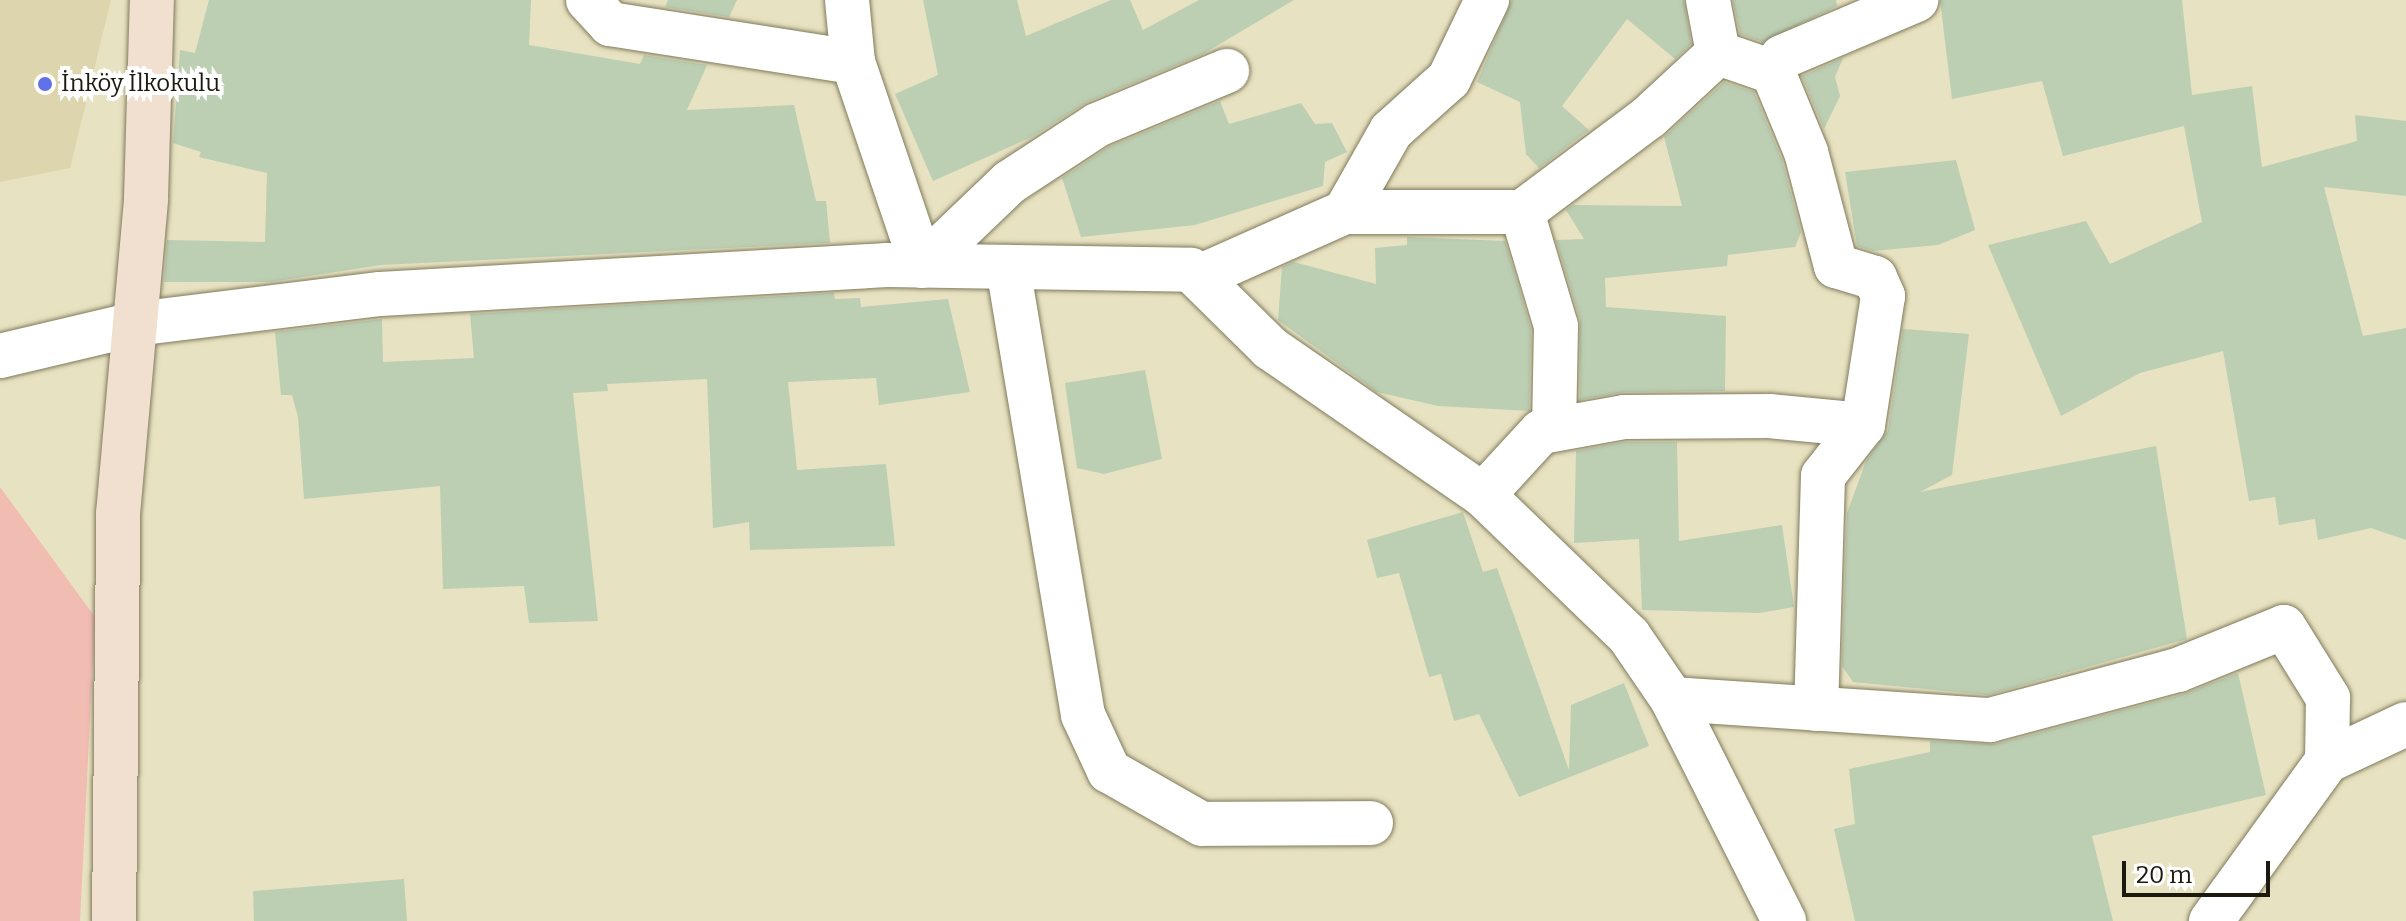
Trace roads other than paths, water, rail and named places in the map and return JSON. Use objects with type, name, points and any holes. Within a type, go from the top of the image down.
[{"type":"street","points":[[114,921],[118,514],[135,324],[152,0]]},
{"type":"street","points":[[588,0],[610,24],[853,62]]},
{"type":"street","points":[[847,0],[853,62],[922,266]]},
{"type":"street","points":[[1345,212],[1391,131],[1449,79],[1487,0]]},
{"type":"street","points":[[1708,0],[1718,53]]},
{"type":"street","points":[[1773,72],[1782,57],[1916,0]]},
{"type":"street","points":[[1199,277],[1345,212],[1522,212],[1649,117],[1718,53]]},
{"type":"street","points":[[1718,53],[1773,72],[1806,152],[1836,266],[1875,278],[1883,296],[1863,425],[1823,476],[1816,709]]},
{"type":"street","points":[[922,266],[1010,182],[1097,125],[1227,71]]},
{"type":"street","points":[[1522,212],[1556,326],[1554,429]]},
{"type":"street","points":[[0,356],[135,324],[380,294],[922,266],[1191,270],[1270,348],[1483,495],[1629,636],[1672,699],[1784,921]]},
{"type":"street","points":[[1008,267],[1083,715],[1109,771],[1202,824],[1371,823]]},
{"type":"street","points":[[1483,495],[1541,432],[1554,429],[1624,417],[1769,416],[1863,425]]},
{"type":"street","points":[[1672,699],[1990,720],[2178,670],[2284,627],[2328,698],[2327,761]]},
{"type":"street","points":[[2211,921],[2327,761],[2406,724]]},
{"type":"place","name":"İnköy İlkokulu","points":[[45,84]]}]
